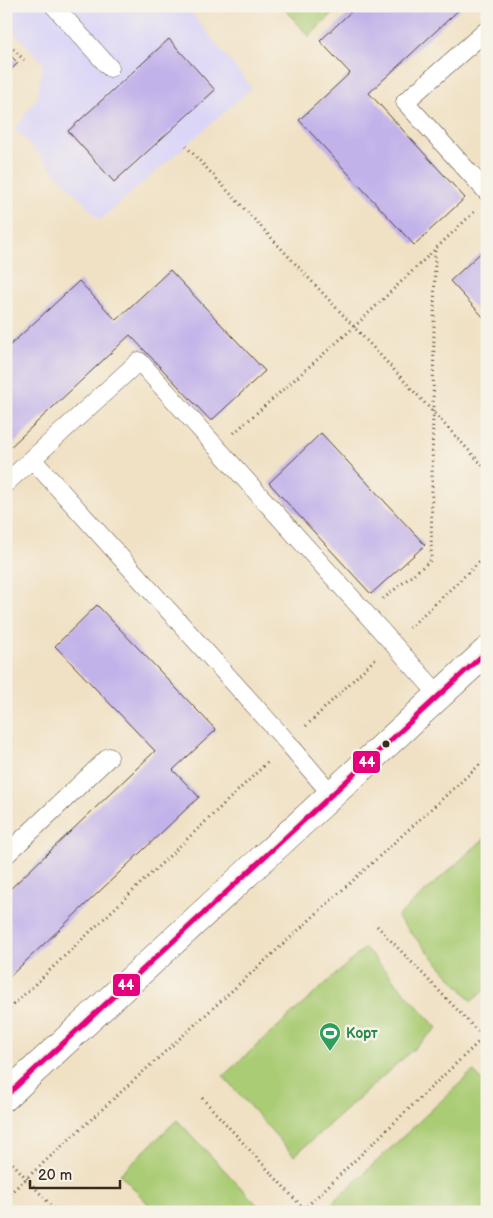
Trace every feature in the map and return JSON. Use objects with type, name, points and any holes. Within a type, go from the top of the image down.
[{"type":"street","points":[[6,1096],[487,651]]},
{"type":"lane","points":[[54,6],[110,68]]},
{"type":"lane","points":[[483,199],[405,102],[487,30]]},
{"type":"lane","points":[[6,482],[139,361],[439,696]]},
{"type":"lane","points":[[32,459],[288,743],[332,795]]},
{"type":"lane","points":[[6,855],[110,757]]},
{"type":"path","points":[[6,42],[24,60]]},
{"type":"path","points":[[186,146],[353,328],[487,470]]},
{"type":"path","points":[[217,448],[353,328],[435,250],[483,199]]},
{"type":"path","points":[[365,613],[431,560],[435,250]]},
{"type":"path","points":[[6,1012],[487,554]]},
{"type":"path","points":[[6,1197],[487,758]]},
{"type":"path","points":[[377,926],[485,1036],[487,1041]]},
{"type":"path","points":[[202,1098],[304,1211],[485,1036]]},
{"type":"path","points":[[6,1156],[57,1212]]},
{"type":"shaded area","points":[[6,6],[186,6],[252,88],[100,220],[15,129],[37,98],[43,63],[6,23]]},
{"type":"green space","points":[[282,6],[341,6],[309,36]]},
{"type":"green space","points":[[487,836],[487,988],[472,1001],[397,917]]},
{"type":"green space","name":"Корт","points":[[365,948],[437,1028],[294,1156],[223,1076]]},
{"type":"green space","points":[[473,1071],[487,1085],[487,1212],[336,1212],[330,1205]]},
{"type":"green space","points":[[177,1120],[264,1212],[156,1212],[120,1174]]},
{"type":"building","points":[[357,6],[463,6],[369,93],[465,198],[414,245],[299,120],[350,73],[320,41]]},
{"type":"building","points":[[169,39],[215,90],[114,182],[68,131]]},
{"type":"building","points":[[6,51],[18,63],[6,74]]},
{"type":"building","points":[[487,247],[487,321],[450,281]]},
{"type":"building","points":[[170,270],[265,371],[211,421],[130,335],[6,451],[6,349],[79,281],[116,320]]},
{"type":"building","points":[[321,433],[425,545],[371,594],[269,483]]},
{"type":"building","points":[[97,605],[216,730],[173,770],[199,797],[6,980],[6,893],[155,751],[55,646]]},
{"type":"transit line","name":"44","points":[[6,1096],[487,651]]},
{"type":"place","name":"Корт","points":[[330,1052]]}]
